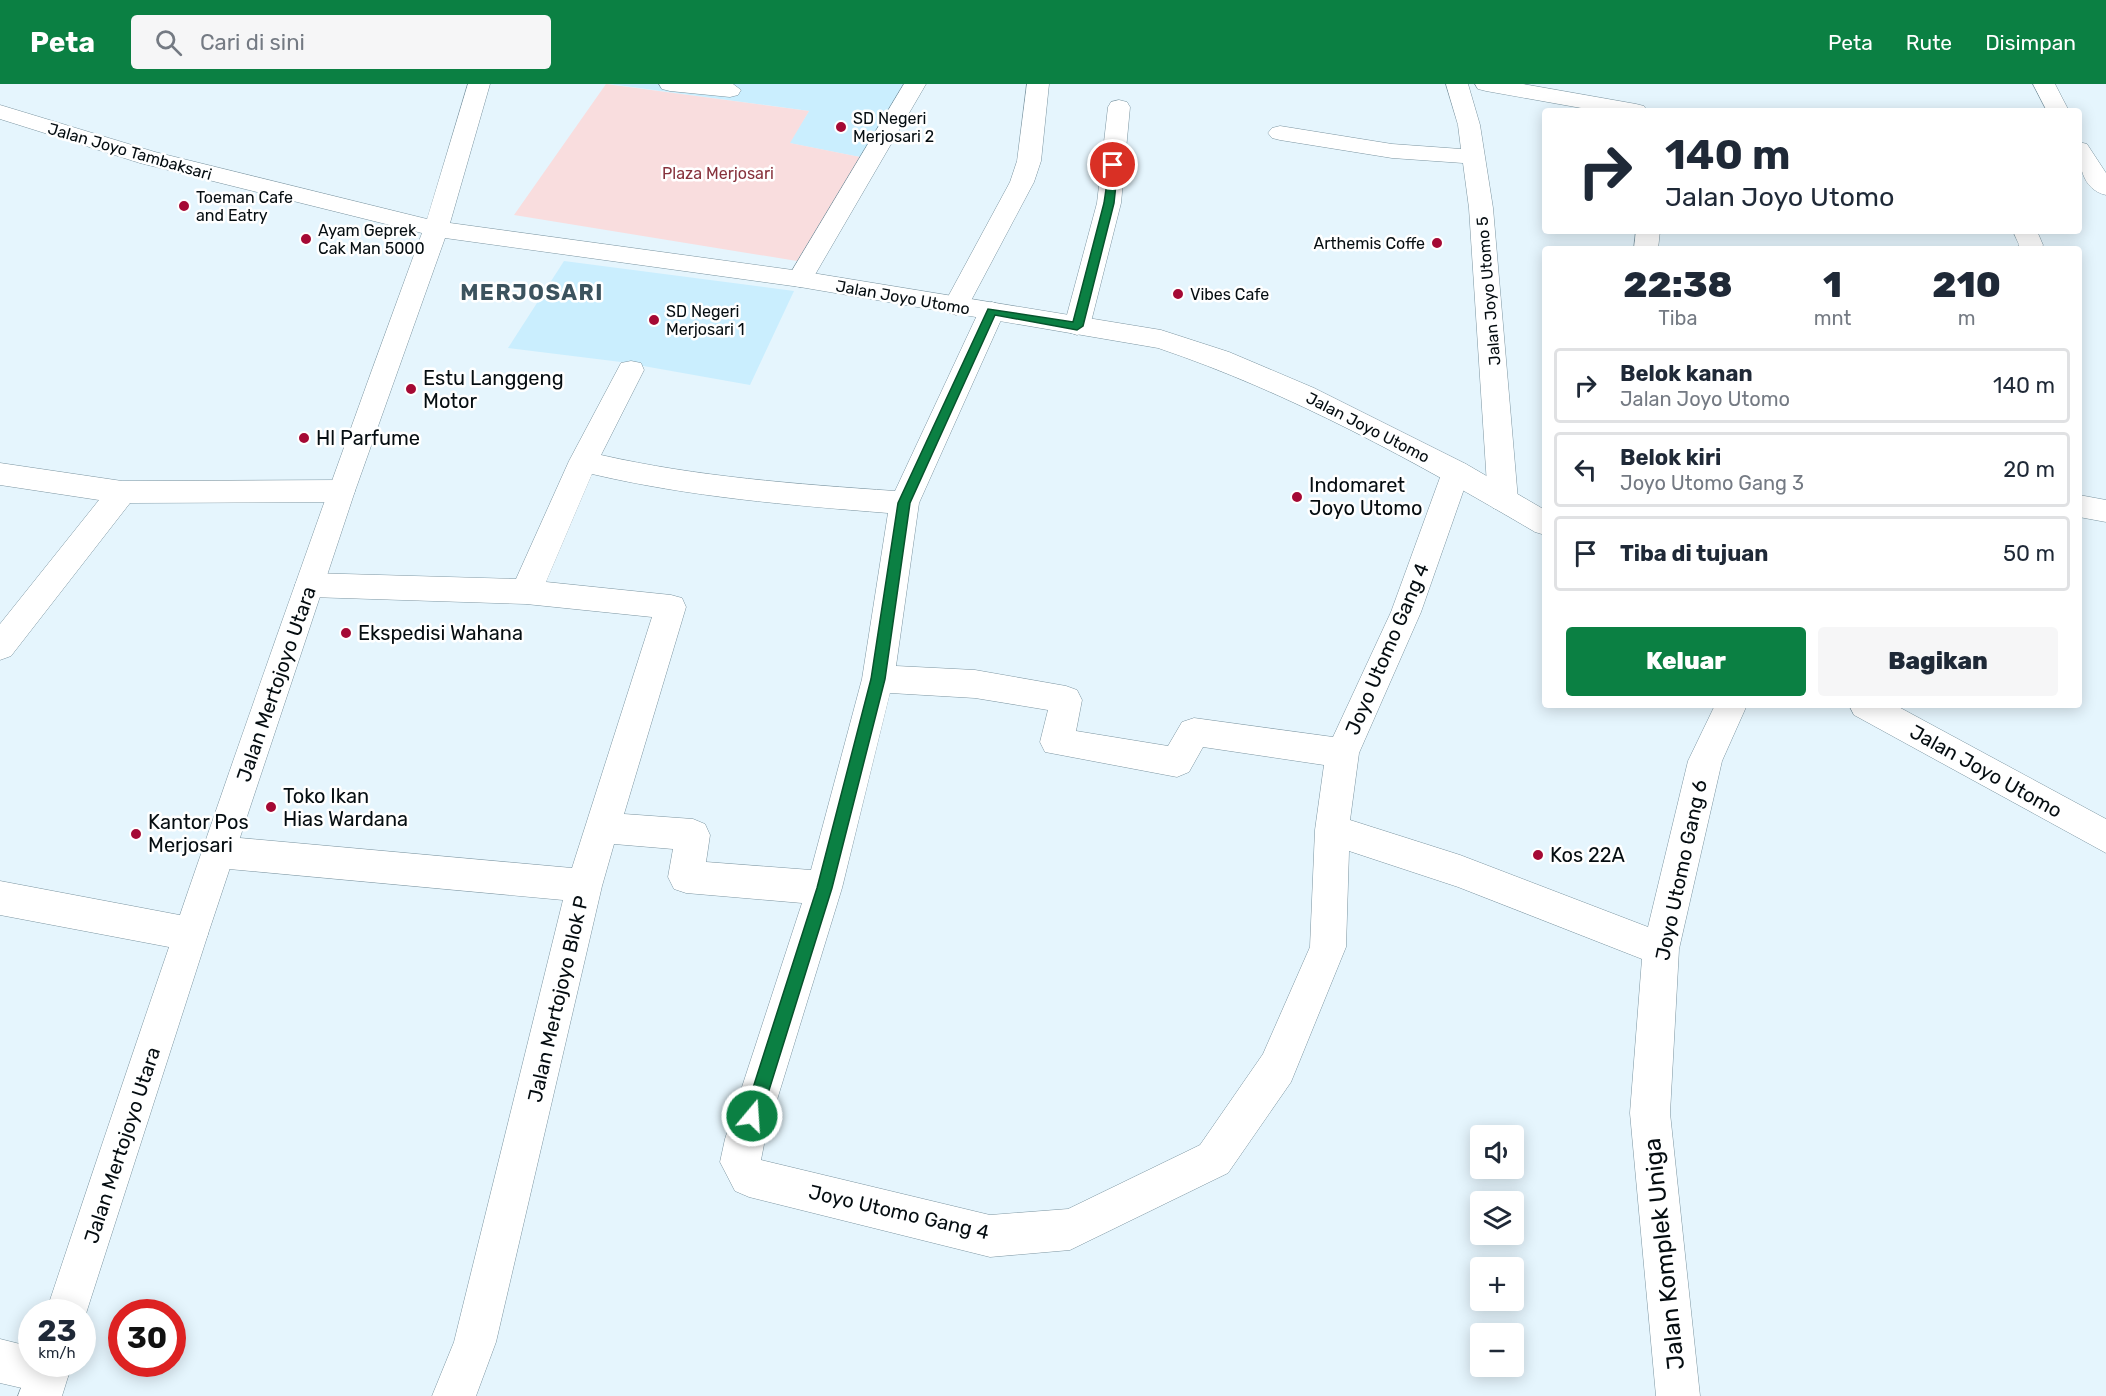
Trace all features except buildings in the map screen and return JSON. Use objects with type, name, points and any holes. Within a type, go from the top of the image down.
[{"type":"street","name":"Jalan Mertojoyo Utara","points":[[71,1299],[190,934],[341,491],[436,229],[479,84]]},
{"type":"street","points":[[670,84],[730,90]]},
{"type":"street","points":[[800,279],[915,84]]},
{"type":"street","points":[[956,306],[1022,182],[1029,161],[1038,84]]},
{"type":"street","name":"Jalan Joyo Utomo 5","points":[[1457,84],[1469,125],[1474,157],[1503,500]]},
{"type":"street","points":[[1486,84],[1619,108]]},
{"type":"street","points":[[2044,84],[2056,108]]},
{"type":"street","points":[[1077,326],[1109,203],[1119,107]]},
{"type":"street","name":"Jalan Joyo Tambaksari","points":[[0,112],[148,158],[436,229]]},
{"type":"street","points":[[1280,133],[1392,151],[1474,157]]},
{"type":"street","points":[[2082,162],[2106,188]]},
{"type":"street","name":"Jalan Joyo Utomo","points":[[436,229],[800,279],[1161,339],[1220,359],[1304,394],[1456,472],[1542,522]]},
{"type":"street","points":[[603,828],[693,834],[686,877],[824,888],[878,679],[904,503],[992,311]]},
{"type":"street","points":[[526,592],[583,461],[631,370]]},
{"type":"street","points":[[583,461],[642,475],[754,492],[904,503]]},
{"type":"street","name":"Joyo Utomo Gang 4","points":[[824,888],[745,1139],[740,1162],[749,1177],[990,1236],[1070,1229],[1214,1159],[1277,1068],[1328,946],[1332,830],[1342,753],[1406,612],[1456,472]]},
{"type":"street","points":[[0,474],[122,492],[341,491]]},
{"type":"street","points":[[0,647],[122,492]]},
{"type":"street","points":[[2082,507],[2106,511]]},
{"type":"street","points":[[310,585],[526,592],[670,607],[584,886]]},
{"type":"street","points":[[878,679],[975,684],[1065,700],[1057,741],[1177,762],[1194,732],[1342,753]]},
{"type":"street","name":"Joyo Utomo Gang 6","points":[[1650,1113],[1661,949],[1705,761],[1730,708]]},
{"type":"street","name":"Jalan Joyo Utomo","points":[[1870,708],[2106,837]]},
{"type":"street","points":[[1332,830],[1460,871],[1661,949]]},
{"type":"street","name":"Jalan Mertojoyo Blok P","points":[[219,852],[584,886],[478,1330],[454,1396]]},
{"type":"street","points":[[0,898],[190,934]]},
{"type":"street","name":"Jalan Komplek Uniga","points":[[1650,1113],[1678,1396]]},
{"type":"street","points":[[0,1361],[18,1367]]},
{"type":"shaded area","name":"SD Negeri Merjosari 2","points":[[610,84],[907,84],[865,158],[789,143],[809,111]]},
{"type":"shaded area","name":"SD Negeri Merjosari 1","points":[[564,261],[794,291],[750,385],[621,362],[508,348]]},
{"type":"green space","name":"Plaza Merjosari","points":[[606,84],[809,111],[790,143],[865,158],[797,261],[514,215]]},
{"type":"place","name":"SD Negeri Merjosari 2","points":[[841,127]]},
{"type":"place","name":"Toeman Cafe and Eatry","points":[[184,206]]},
{"type":"place","name":"Ayam Geprek Cak Man 5000","points":[[306,239]]},
{"type":"place","name":"Arthemis Coffe","points":[[1437,243]]},
{"type":"place","name":"Vibes Cafe","points":[[1178,294]]},
{"type":"place","name":"SD Negeri Merjosari 1","points":[[654,320]]},
{"type":"place","name":"Estu Langgeng Motor","points":[[411,389]]},
{"type":"place","name":"Hl Parfume","points":[[304,438]]},
{"type":"place","name":"Indomaret Joyo Utomo","points":[[1297,497]]},
{"type":"place","name":"Ekspedisi Wahana","points":[[346,633]]},
{"type":"place","name":"Toko Ikan Hias Wardana","points":[[271,807]]},
{"type":"place","name":"Kantor Pos Merjosari","points":[[136,834]]},
{"type":"place","name":"Kos 22A","points":[[1538,855]]},
{"type":"district","name":"MERJOSARI","points":[[532,292]]},
{"type":"route","points":[[752,1116],[824,888],[878,679],[904,503],[992,311],[1077,326],[1109,203],[1113,165]]}]
